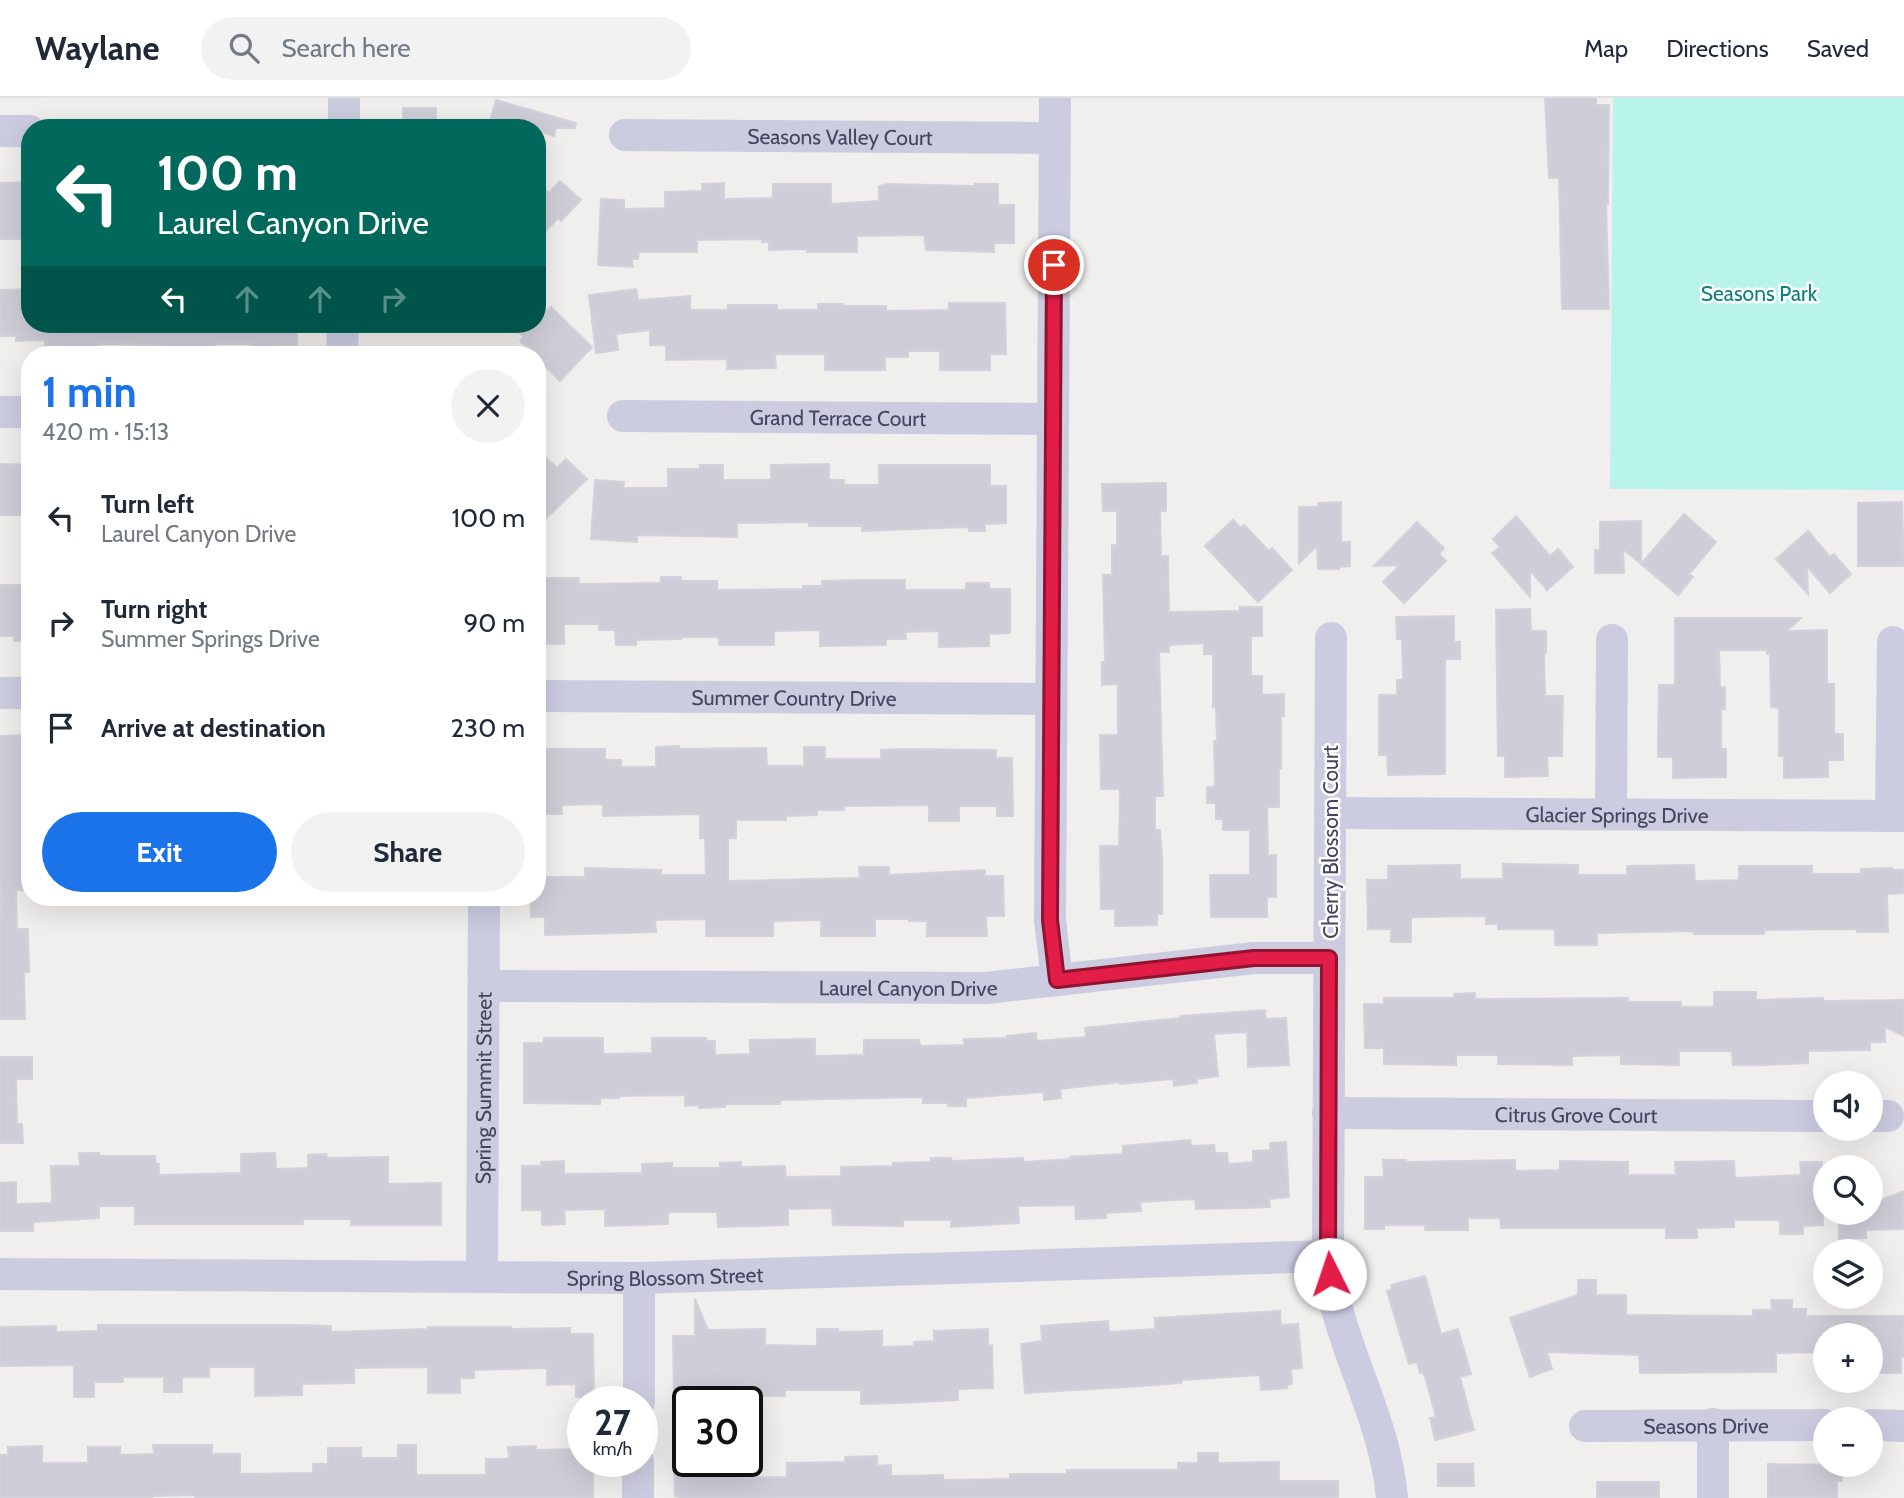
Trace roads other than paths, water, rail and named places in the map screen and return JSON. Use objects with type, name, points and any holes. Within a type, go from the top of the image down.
[{"type":"street","points":[[344,98],[344,119]]},
{"type":"street","points":[[1055,98],[1050,920],[1057,980]]},
{"type":"street","points":[[0,131],[21,131]]},
{"type":"street","name":"Seasons Valley Court","points":[[625,135],[1054,138]]},
{"type":"street","points":[[0,412],[21,412]]},
{"type":"street","name":"Grand Terrace Court","points":[[623,416],[1053,419]]},
{"type":"street","name":"Cherry Blossom Court","points":[[1331,638],[1328,1256],[1333,1292],[1345,1335],[1377,1425],[1390,1474],[1392,1498]]},
{"type":"street","points":[[1611,814],[1612,640]]},
{"type":"street","points":[[1892,642],[1898,816]]},
{"type":"street","points":[[0,693],[21,693]]},
{"type":"street","name":"Summer Country Drive","points":[[546,696],[1051,699]]},
{"type":"street","name":"Glacier Springs Drive","points":[[1330,813],[1898,816]]},
{"type":"street","name":"Spring Summit Street","points":[[482,1277],[485,906]]},
{"type":"street","name":"Laurel Canyon Drive","points":[[484,986],[986,988],[1254,958],[1329,958]]},
{"type":"street","name":"Citrus Grove Court","points":[[1328,1112],[1813,1116]]},
{"type":"street","name":"Spring Blossom Street","points":[[0,1274],[639,1278],[1328,1256]]},
{"type":"street","points":[[639,1278],[639,1386]]},
{"type":"street","points":[[1713,1424],[1713,1498]]},
{"type":"street","name":"Seasons Drive","points":[[1585,1426],[1813,1425]]},
{"type":"street","points":[[1883,1425],[1904,1426]]},
{"type":"street","points":[[638,1477],[638,1498]]},
{"type":"park label","name":"Seasons Park","points":[[1759,293]]}]
